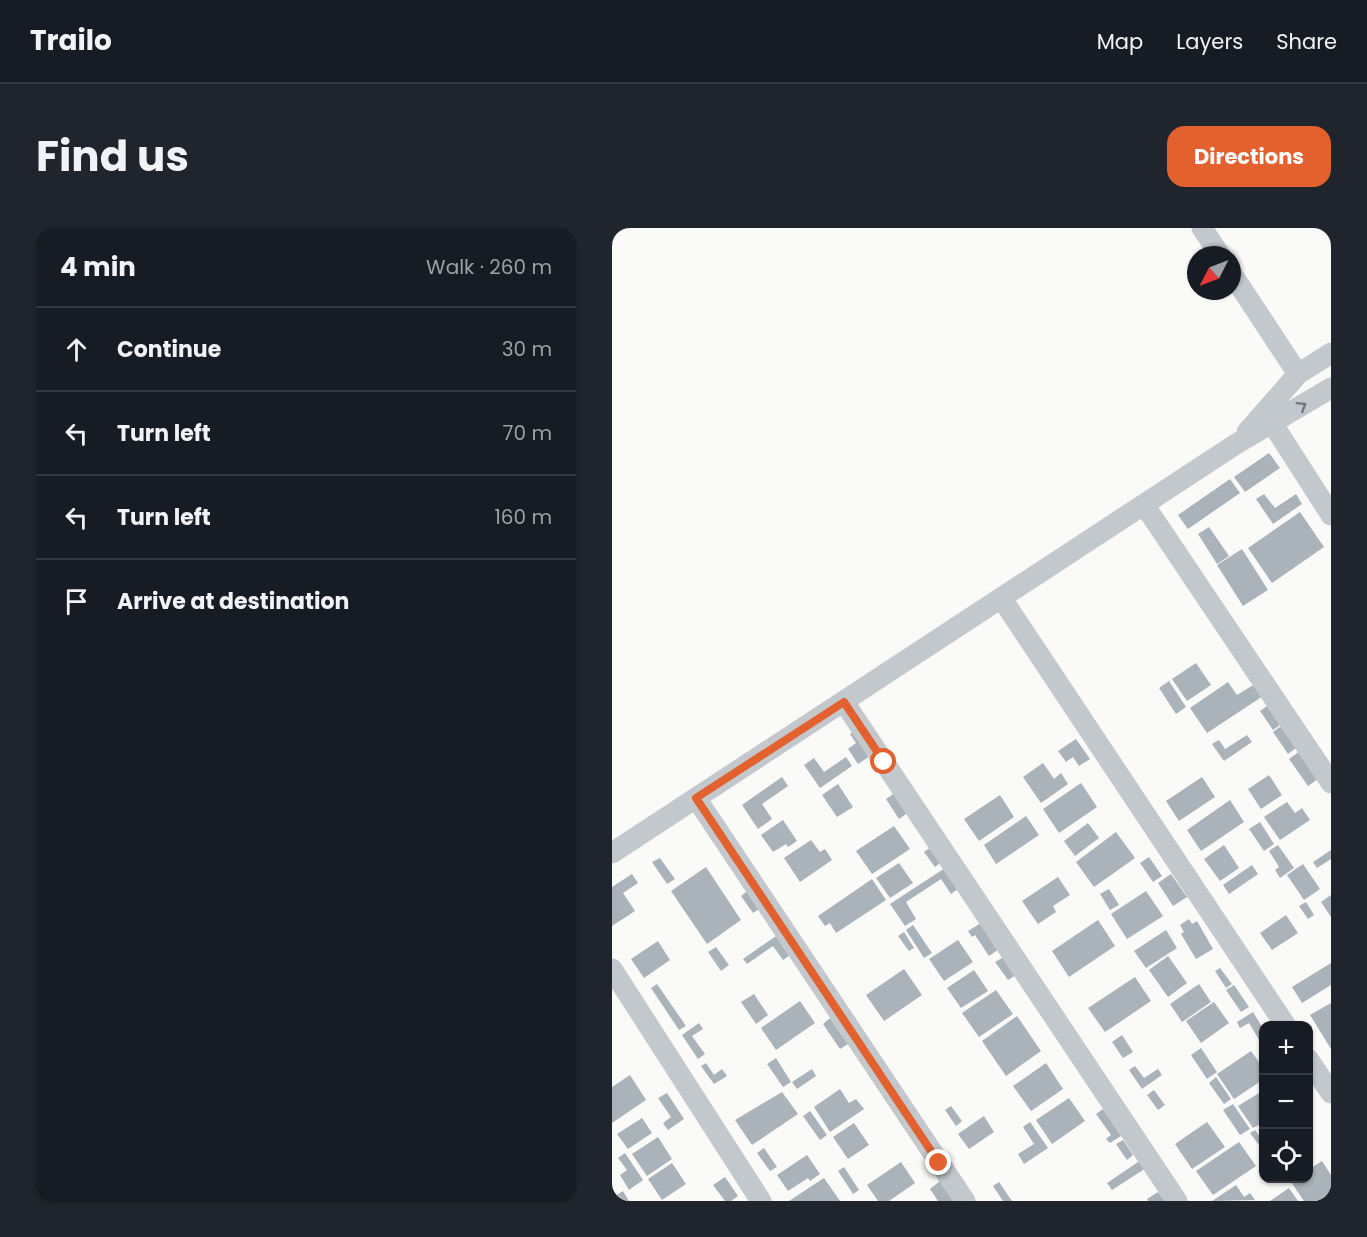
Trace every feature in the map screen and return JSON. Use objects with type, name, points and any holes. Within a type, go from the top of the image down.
[{"type":"street","points":[[1202,228],[1214,246]]},
{"type":"street","points":[[1241,288],[1298,374]]},
{"type":"street","points":[[1269,418],[1298,374],[1331,353]]},
{"type":"street","points":[[612,853],[1145,506],[1236,444],[1269,418],[1331,388]]},
{"type":"street","points":[[1269,418],[1331,515]]},
{"type":"street","points":[[1145,506],[1331,783]]},
{"type":"street","points":[[1002,599],[1283,1021]]},
{"type":"street","points":[[844,702],[1177,1201]]},
{"type":"street","points":[[696,798],[965,1201]]},
{"type":"street","points":[[612,969],[761,1201]]},
{"type":"street","points":[[1313,1066],[1331,1093]]},
{"type":"building","points":[[1269,453],[1280,468],[1245,492],[1234,477]]},
{"type":"building","points":[[1230,479],[1240,493],[1188,529],[1178,515]]},
{"type":"building","points":[[1264,494],[1275,508],[1296,494],[1302,504],[1273,524],[1256,499]]},
{"type":"building","points":[[1300,512],[1324,547],[1272,583],[1248,548]]},
{"type":"building","points":[[1209,527],[1229,556],[1217,564],[1198,534]]},
{"type":"building","points":[[1242,549],[1268,590],[1243,606],[1217,565]]},
{"type":"building","points":[[1196,663],[1211,685],[1187,701],[1172,679]]},
{"type":"building","points":[[1169,681],[1186,707],[1176,714],[1159,688]]},
{"type":"building","points":[[1228,682],[1237,695],[1255,684],[1263,696],[1207,733],[1190,708]]},
{"type":"building","points":[[1267,706],[1280,725],[1273,730],[1260,711]]},
{"type":"building","points":[[1281,726],[1296,748],[1288,754],[1273,732]]},
{"type":"building","points":[[854,731],[870,756],[858,764],[848,749],[856,743],[850,734]]},
{"type":"building","points":[[1247,735],[1252,742],[1224,761],[1212,744],[1219,740],[1225,749]]},
{"type":"building","points":[[1076,739],[1090,759],[1079,766],[1073,757],[1066,762],[1058,751]]},
{"type":"building","points":[[1300,751],[1318,779],[1308,786],[1289,759]]},
{"type":"building","points":[[846,757],[852,766],[820,788],[804,765],[814,758],[824,772]]},
{"type":"building","points":[[1043,763],[1054,779],[1061,773],[1068,784],[1041,803],[1023,777]]},
{"type":"building","points":[[1269,775],[1282,795],[1261,809],[1248,789]]},
{"type":"building","points":[[782,777],[788,786],[762,804],[772,819],[758,829],[742,805]]},
{"type":"building","points":[[1202,777],[1215,797],[1179,821],[1166,801]]},
{"type":"building","points":[[1081,783],[1097,807],[1059,833],[1043,809]]},
{"type":"building","points":[[838,784],[853,807],[837,817],[822,795]]},
{"type":"building","points":[[896,792],[909,812],[899,819],[886,799]]},
{"type":"building","points":[[1000,795],[1014,817],[979,841],[964,819]]},
{"type":"building","points":[[1230,800],[1244,822],[1201,851],[1187,830]]},
{"type":"building","points":[[1287,802],[1295,813],[1302,808],[1310,820],[1280,840],[1264,817]]},
{"type":"building","points":[[1026,816],[1039,835],[996,864],[984,845]]},
{"type":"building","points":[[783,820],[797,841],[788,847],[786,844],[773,852],[761,835]]},
{"type":"building","points":[[1260,822],[1274,844],[1264,851],[1249,829]]},
{"type":"building","points":[[1088,823],[1099,838],[1075,856],[1064,841]]},
{"type":"building","points":[[894,826],[910,849],[872,874],[856,851]]},
{"type":"building","points":[[1116,832],[1135,858],[1094,887],[1076,862]]},
{"type":"building","points":[[811,840],[820,852],[825,849],[832,860],[800,882],[784,858]]},
{"type":"building","points":[[1224,845],[1239,868],[1220,881],[1204,859]]},
{"type":"building","points":[[1278,845],[1294,868],[1280,878],[1275,870],[1279,867],[1269,851]]},
{"type":"building","points":[[931,847],[941,862],[935,867],[924,852]]},
{"type":"building","points":[[1331,850],[1331,859],[1317,868],[1313,862]]},
{"type":"building","points":[[1149,857],[1162,876],[1153,882],[1140,863]]},
{"type":"building","points":[[660,858],[675,879],[667,884],[652,862]]},
{"type":"building","points":[[899,863],[913,883],[890,898],[876,878]]},
{"type":"building","points":[[1303,864],[1320,889],[1304,900],[1287,875]]},
{"type":"building","points":[[1252,865],[1258,874],[1229,894],[1223,885]]},
{"type":"building","points":[[706,867],[741,920],[707,944],[671,891]]},
{"type":"building","points":[[945,868],[959,888],[951,894],[941,879],[906,902],[916,919],[905,926],[890,904]]},
{"type":"building","points":[[632,874],[638,883],[623,893],[635,911],[612,926],[612,887]]},
{"type":"building","points":[[1171,874],[1187,897],[1173,906],[1158,883]]},
{"type":"building","points":[[1058,877],[1070,895],[1053,906],[1056,912],[1038,924],[1022,901]]},
{"type":"building","points":[[872,879],[886,900],[836,933],[830,923],[825,926],[818,916]]},
{"type":"building","points":[[750,889],[762,907],[753,913],[741,896]]},
{"type":"building","points":[[1109,889],[1119,905],[1110,910],[1100,894]]},
{"type":"building","points":[[1146,891],[1163,916],[1127,939],[1111,914]]},
{"type":"building","points":[[1331,895],[1331,917],[1321,902]]},
{"type":"building","points":[[1306,902],[1314,915],[1308,919],[1299,906]]},
{"type":"building","points":[[1286,915],[1298,933],[1272,950],[1260,933]]},
{"type":"building","points":[[1189,919],[1192,924],[1197,921],[1213,949],[1196,959],[1181,934],[1184,932],[1180,925]]},
{"type":"building","points":[[1098,920],[1115,946],[1069,977],[1052,951]]},
{"type":"building","points":[[981,923],[999,949],[989,956],[975,935],[972,937],[968,931]]},
{"type":"building","points":[[913,925],[932,953],[924,958],[906,930]]},
{"type":"building","points":[[1166,930],[1177,948],[1146,968],[1134,951]]},
{"type":"building","points":[[904,932],[914,948],[909,951],[898,936]]},
{"type":"building","points":[[776,936],[789,956],[783,960],[773,946],[747,964],[743,959]]},
{"type":"building","points":[[958,940],[973,962],[944,981],[929,959]]},
{"type":"building","points":[[658,941],[670,960],[644,978],[631,959]]},
{"type":"building","points":[[716,947],[729,965],[721,971],[708,952]]},
{"type":"building","points":[[1168,956],[1187,983],[1168,997],[1149,970]]},
{"type":"building","points":[[1004,957],[1016,975],[1008,980],[995,962]]},
{"type":"building","points":[[1331,963],[1331,985],[1302,1003],[1292,987]]},
{"type":"building","points":[[1220,968],[1232,984],[1226,988],[1215,971]]},
{"type":"building","points":[[904,969],[922,995],[884,1021],[866,995]]},
{"type":"building","points":[[974,970],[988,991],[961,1008],[947,988]]},
{"type":"building","points":[[1135,977],[1151,1001],[1105,1032],[1088,1008]]},
{"type":"building","points":[[657,984],[686,1026],[679,1030],[651,988]]},
{"type":"building","points":[[1199,984],[1211,1002],[1182,1022],[1170,1004]]},
{"type":"building","points":[[1234,985],[1249,1007],[1241,1012],[1226,990]]},
{"type":"building","points":[[996,990],[1013,1014],[979,1037],[962,1013]]},
{"type":"building","points":[[754,994],[768,1015],[756,1024],[741,1002]]},
{"type":"building","points":[[800,1001],[815,1023],[776,1050],[761,1028]]},
{"type":"building","points":[[1214,1002],[1229,1023],[1201,1043],[1186,1021]]},
{"type":"building","points":[[1331,1003],[1331,1049],[1310,1015]]},
{"type":"building","points":[[1253,1012],[1259,1022],[1259,1040],[1249,1023],[1240,1028],[1237,1022]]},
{"type":"building","points":[[1017,1016],[1041,1051],[1006,1076],[982,1041]]},
{"type":"building","points":[[830,1018],[848,1044],[840,1049],[823,1024]]},
{"type":"building","points":[[699,1023],[703,1029],[692,1036],[705,1054],[698,1059],[682,1035]]},
{"type":"building","points":[[1122,1035],[1133,1052],[1123,1058],[1112,1042]]},
{"type":"building","points":[[1201,1048],[1217,1072],[1207,1079],[1191,1055]]},
{"type":"building","points":[[1251,1051],[1259,1062],[1259,1082],[1234,1099],[1217,1074]]},
{"type":"building","points":[[776,1058],[791,1082],[783,1087],[767,1064]]},
{"type":"building","points":[[706,1063],[714,1075],[722,1069],[727,1076],[714,1084],[701,1066]]},
{"type":"building","points":[[1046,1063],[1063,1089],[1031,1111],[1013,1086]]},
{"type":"building","points":[[1135,1066],[1144,1078],[1158,1069],[1162,1075],[1142,1089],[1129,1070]]},
{"type":"building","points":[[812,1069],[816,1076],[797,1089],[792,1082]]},
{"type":"building","points":[[630,1075],[646,1100],[612,1123],[612,1087]]},
{"type":"building","points":[[1216,1077],[1231,1099],[1224,1104],[1209,1083]]},
{"type":"building","points":[[840,1089],[849,1103],[856,1099],[864,1109],[830,1132],[814,1107]]},
{"type":"building","points":[[1154,1090],[1165,1105],[1158,1110],[1147,1095]]},
{"type":"building","points":[[782,1092],[798,1114],[752,1145],[735,1120]]},
{"type":"building","points":[[667,1093],[684,1119],[668,1130],[663,1123],[671,1117],[658,1098]]},
{"type":"building","points":[[1259,1093],[1259,1125],[1253,1128],[1238,1106]]},
{"type":"building","points":[[1069,1098],[1085,1121],[1052,1144],[1036,1120]]},
{"type":"building","points":[[1233,1104],[1250,1129],[1240,1135],[1223,1110]]},
{"type":"building","points":[[951,1106],[962,1121],[956,1126],[945,1110]]},
{"type":"building","points":[[1103,1109],[1121,1136],[1110,1143],[1106,1139],[1111,1135],[1096,1114]]},
{"type":"building","points":[[810,1111],[827,1135],[820,1140],[803,1116]]},
{"type":"building","points":[[984,1116],[994,1132],[969,1149],[958,1134]]},
{"type":"building","points":[[642,1118],[652,1133],[628,1149],[617,1134]]},
{"type":"building","points":[[1030,1122],[1048,1148],[1024,1164],[1018,1154],[1034,1144],[1023,1127]]},
{"type":"building","points":[[1207,1122],[1225,1147],[1192,1169],[1175,1144]]},
{"type":"building","points":[[854,1123],[869,1145],[848,1159],[833,1137]]},
{"type":"building","points":[[1255,1130],[1259,1135],[1259,1145],[1250,1133]]},
{"type":"building","points":[[658,1137],[672,1159],[647,1176],[632,1154]]},
{"type":"building","points":[[1123,1140],[1133,1155],[1127,1160],[1116,1144]]},
{"type":"building","points":[[1239,1142],[1256,1166],[1213,1195],[1196,1171]]},
{"type":"building","points":[[764,1148],[777,1167],[770,1171],[757,1153]]},
{"type":"building","points":[[625,1153],[643,1180],[629,1190],[620,1175],[627,1170],[618,1158]]},
{"type":"building","points":[[807,1155],[820,1174],[810,1181],[808,1178],[788,1191],[777,1175]]},
{"type":"building","points":[[1141,1160],[1146,1168],[1112,1190],[1107,1183]]},
{"type":"building","points":[[1322,1161],[1331,1175],[1331,1192],[1318,1201],[1304,1201],[1292,1183],[1313,1183],[1313,1167]]},
{"type":"building","points":[[901,1162],[915,1183],[889,1201],[878,1201],[867,1185]]},
{"type":"building","points":[[672,1163],[686,1184],[662,1200],[648,1179]]},
{"type":"building","points":[[844,1167],[859,1190],[853,1194],[838,1171]]},
{"type":"building","points":[[725,1177],[738,1196],[731,1201],[725,1201],[713,1185]]},
{"type":"building","points":[[824,1178],[840,1201],[789,1201]]},
{"type":"building","points":[[940,1181],[954,1201],[938,1201],[930,1189]]},
{"type":"building","points":[[999,1182],[1012,1201],[1003,1201],[993,1186]]},
{"type":"building","points":[[1236,1185],[1244,1197],[1250,1193],[1255,1200],[1212,1201]]},
{"type":"building","points":[[1289,1188],[1298,1201],[1270,1201]]},
{"type":"building","points":[[623,1191],[629,1201],[612,1201],[612,1198]]},
{"type":"building","points":[[1158,1192],[1165,1201],[1148,1201],[1147,1199]]},
{"type":"route","points":[[884,762],[844,702],[696,798],[939,1163]]}]
